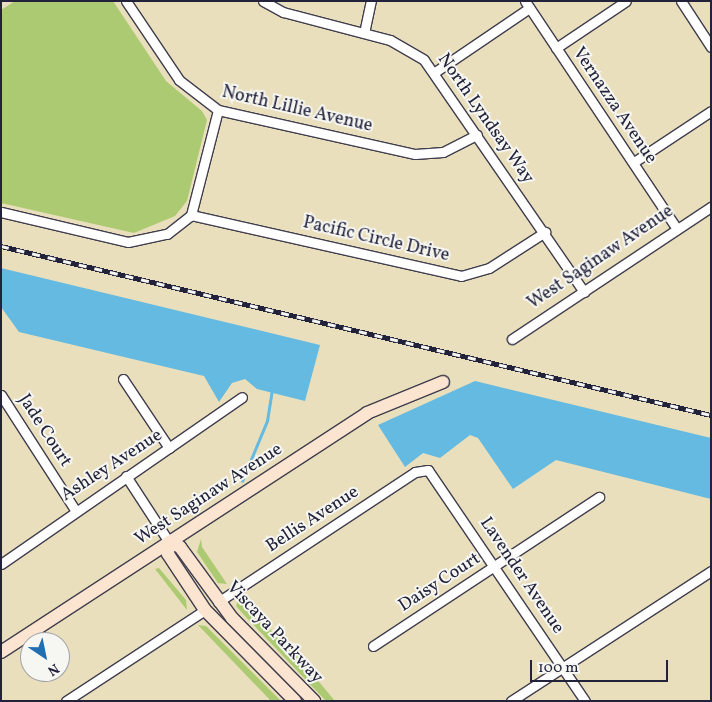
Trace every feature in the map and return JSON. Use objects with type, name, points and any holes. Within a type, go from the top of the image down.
[{"type":"street","name":"North Lillie Avenue","points":[[126,1],[179,80],[195,97],[218,110],[415,154],[443,152],[477,135]]},
{"type":"street","name":"North Lyndsay Way","points":[[263,1],[283,12],[364,32],[411,49],[435,72],[584,292]]},
{"type":"street","points":[[364,32],[371,1]]},
{"type":"street","points":[[556,48],[626,1]]},
{"type":"street","points":[[681,1],[711,47]]},
{"type":"street","points":[[435,72],[527,5]]},
{"type":"street","name":"Vernazza Avenue","points":[[527,5],[677,228]]},
{"type":"street","points":[[1,212],[128,242],[167,234],[191,215],[218,110]]},
{"type":"street","points":[[634,162],[711,111]]},
{"type":"street","name":"West Saginaw Avenue","points":[[512,339],[711,207]]},
{"type":"street","name":"Pacific Circle Drive","points":[[191,215],[461,276],[489,268],[545,232]]},
{"type":"street","points":[[123,379],[169,448]]},
{"type":"street","name":"West Saginaw Avenue","points":[[1,652],[367,413],[443,382]]},
{"type":"street","name":"Jade Court","points":[[1,395],[75,510]]},
{"type":"street","name":"Ashley Avenue","points":[[1,564],[75,510],[242,397]]},
{"type":"street","name":"Lavender Avenue","points":[[428,470],[585,701]]},
{"type":"street","name":"Bellis Avenue","points":[[218,602],[415,472],[428,470]]},
{"type":"street","points":[[126,476],[169,542]]},
{"type":"street","name":"Daisy Court","points":[[373,646],[599,497]]},
{"type":"street","name":"Viscaya Parkway","points":[[295,701],[274,677],[205,610],[168,554],[169,542],[180,547],[218,602],[314,701]]},
{"type":"street","points":[[511,701],[711,571]]},
{"type":"street","points":[[66,701],[205,610]]},
{"type":"street","points":[[274,677],[284,681],[303,701]]},
{"type":"green space","points":[[15,1],[113,1],[166,81],[202,111],[207,120],[187,201],[175,216],[134,233],[1,203],[1,10]]},
{"type":"green space","points":[[201,539],[202,547],[227,584],[218,583],[197,552]]},
{"type":"green space","points":[[159,568],[186,600],[187,610],[155,569]]},
{"type":"green space","points":[[239,598],[299,658],[335,701],[326,701],[244,615],[236,606]]},
{"type":"green space","points":[[198,625],[206,626],[281,701],[271,701]]},
{"type":"water","points":[[1,268],[320,345],[305,401],[257,389],[245,379],[232,383],[219,402],[204,376],[19,332],[1,307]]},
{"type":"water","points":[[475,381],[711,438],[711,499],[556,460],[513,489],[478,438],[470,435],[440,458],[423,453],[405,467],[378,425]]},
{"type":"waterway","points":[[242,481],[267,421],[272,390]]},
{"type":"railway","points":[[1,246],[711,415]]}]
